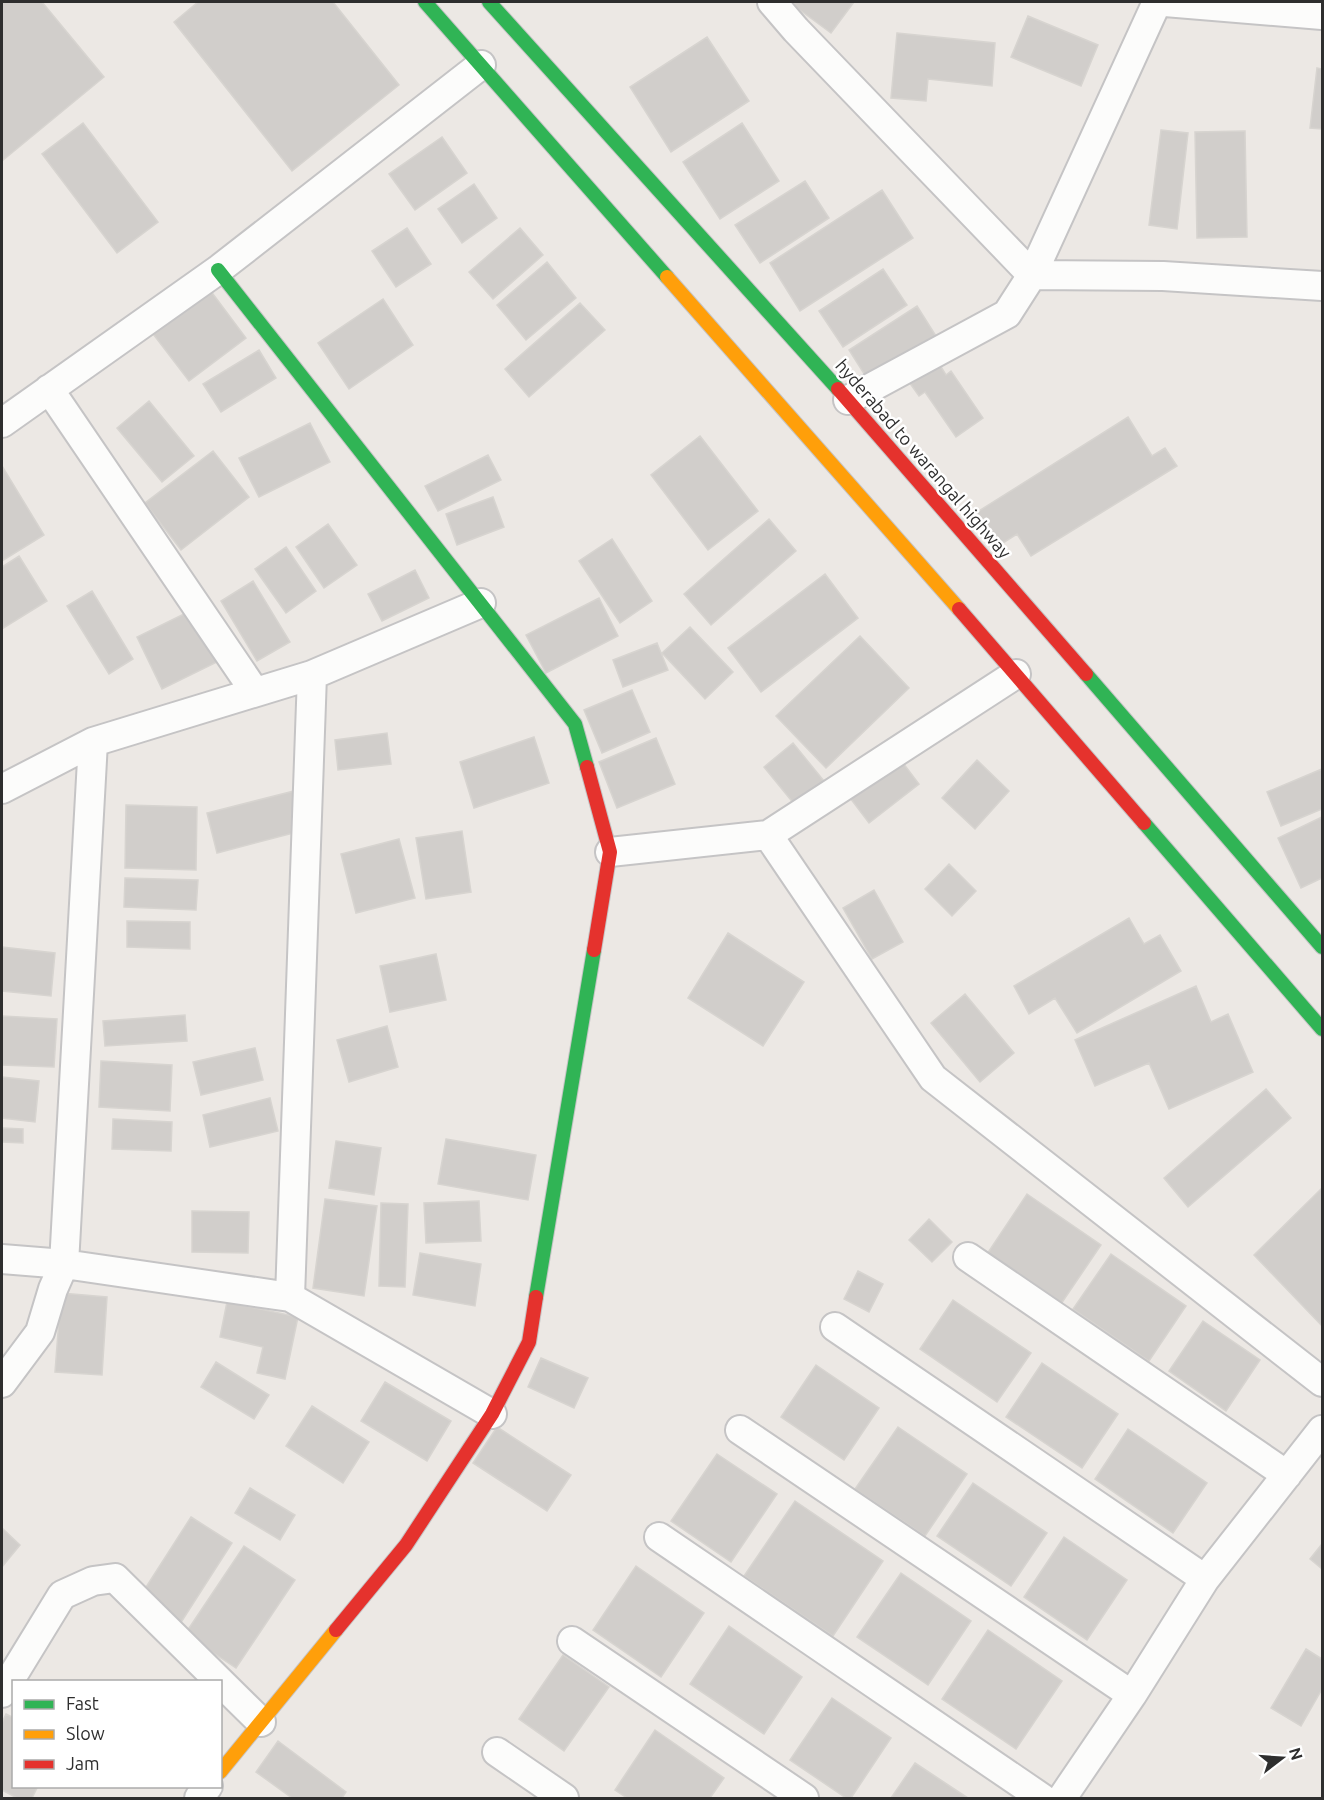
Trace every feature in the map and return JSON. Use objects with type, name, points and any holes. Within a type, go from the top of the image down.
[{"type":"main road","points":[[425,2],[1016,674],[1323,1029]]},
{"type":"main road","name":"hyderabad to warangal highway","points":[[489,2],[848,400],[1323,946]]},
{"type":"main road","points":[[218,270],[575,724],[610,852],[529,1342],[492,1414],[406,1545],[222,1770]]},
{"type":"street","points":[[772,2],[796,30],[1032,276],[1163,276],[1323,286]]},
{"type":"street","points":[[848,400],[1007,314],[1032,276],[1157,2]]},
{"type":"street","points":[[1165,2],[1323,15]]},
{"type":"street","points":[[2,423],[218,270],[481,65]]},
{"type":"street","points":[[49,389],[255,692]]},
{"type":"street","points":[[2,789],[93,742],[312,675],[481,603]]},
{"type":"street","points":[[610,852],[768,835],[1016,674]]},
{"type":"street","points":[[290,1297],[312,675]]},
{"type":"street","points":[[2,1383],[40,1332],[64,1264],[93,742]]},
{"type":"street","points":[[768,835],[933,1078],[1323,1382]]},
{"type":"street","points":[[968,1257],[1287,1475]]},
{"type":"street","points":[[2,1259],[64,1264],[290,1297],[492,1414]]},
{"type":"street","points":[[835,1327],[1204,1579]]},
{"type":"street","points":[[740,1430],[1132,1695]]},
{"type":"street","points":[[1062,1798],[1132,1695],[1204,1579],[1323,1430]]},
{"type":"street","points":[[659,1537],[1042,1798]]},
{"type":"street","points":[[2,1693],[62,1595],[93,1581],[116,1578],[219,1680]]},
{"type":"street","points":[[572,1641],[804,1798]]},
{"type":"street","points":[[222,1683],[261,1722]]},
{"type":"street","points":[[498,1752],[564,1798]]},
{"type":"building","points":[[2,2],[42,2],[104,77],[2,161]]},
{"type":"building","points":[[198,2],[333,2],[399,85],[292,171],[174,22]]},
{"type":"building","points":[[796,2],[854,2],[831,33],[793,5]]},
{"type":"building","points":[[1028,16],[1098,45],[1081,86],[1011,57]]},
{"type":"building","points":[[897,33],[995,43],[992,86],[928,79],[926,101],[891,98]]},
{"type":"building","points":[[707,37],[749,101],[671,152],[630,87]]},
{"type":"building","points":[[1317,68],[1322,69],[1322,129],[1310,128]]},
{"type":"building","points":[[83,123],[158,222],[117,253],[42,154]]},
{"type":"building","points":[[742,123],[779,181],[720,219],[683,162]]},
{"type":"building","points":[[1161,130],[1188,133],[1177,229],[1149,225]]},
{"type":"building","points":[[1245,131],[1247,237],[1197,238],[1195,132]]},
{"type":"building","points":[[442,137],[467,173],[415,210],[389,174]]},
{"type":"building","points":[[805,181],[829,218],[760,263],[735,225]]},
{"type":"building","points":[[474,184],[497,218],[462,243],[438,209]]},
{"type":"building","points":[[882,190],[913,238],[800,311],[770,263]]},
{"type":"building","points":[[407,228],[431,264],[396,287],[372,251]]},
{"type":"building","points":[[520,228],[543,255],[493,299],[469,272]]},
{"type":"building","points":[[547,262],[576,298],[526,340],[497,305]]},
{"type":"building","points":[[883,269],[907,305],[843,347],[819,311]]},
{"type":"building","points":[[210,290],[246,338],[189,381],[153,334]]},
{"type":"building","points":[[383,299],[413,345],[349,389],[318,343]]},
{"type":"building","points":[[580,303],[605,330],[529,397],[505,369]]},
{"type":"building","points":[[917,306],[936,336],[868,380],[849,350]]},
{"type":"building","points":[[259,350],[276,378],[221,412],[203,384]]},
{"type":"building","points":[[938,362],[946,375],[951,371],[983,418],[956,437],[925,392],[919,396],[909,382]]},
{"type":"building","points":[[149,401],[194,456],[162,482],[117,428]]},
{"type":"building","points":[[1128,417],[1152,456],[1165,448],[1177,466],[1031,556],[1017,534],[995,548],[974,514]]},
{"type":"building","points":[[310,423],[330,462],[259,497],[239,458]]},
{"type":"building","points":[[700,436],[758,511],[708,550],[651,475]]},
{"type":"building","points":[[213,451],[249,497],[181,550],[145,503]]},
{"type":"building","points":[[488,455],[501,480],[438,511],[425,486]]},
{"type":"building","points":[[2,466],[44,535],[2,561]]},
{"type":"building","points":[[493,497],[504,527],[457,545],[446,514]]},
{"type":"building","points":[[769,519],[796,551],[711,625],[684,594]]},
{"type":"building","points":[[328,524],[357,565],[324,588],[296,547]]},
{"type":"building","points":[[612,539],[652,601],[620,623],[579,561]]},
{"type":"building","points":[[286,547],[316,591],[286,613],[255,569]]},
{"type":"building","points":[[19,556],[47,601],[2,629],[2,567]]},
{"type":"building","points":[[415,570],[429,598],[382,621],[368,594]]},
{"type":"building","points":[[825,574],[858,618],[761,692],[728,648]]},
{"type":"building","points":[[253,581],[290,642],[257,661],[221,601]]},
{"type":"building","points":[[92,591],[133,659],[109,674],[67,606]]},
{"type":"building","points":[[599,598],[618,636],[546,673],[526,635]]},
{"type":"building","points":[[192,610],[217,662],[162,689],[137,637]]},
{"type":"building","points":[[690,627],[733,672],[705,699],[662,653]]},
{"type":"building","points":[[860,636],[909,688],[826,768],[776,716]]},
{"type":"building","points":[[657,643],[668,670],[623,687],[613,660]]},
{"type":"building","points":[[632,690],[650,732],[602,753],[584,710]]},
{"type":"building","points":[[387,733],[391,764],[338,770],[335,740]]},
{"type":"building","points":[[534,737],[549,783],[474,808],[460,762]]},
{"type":"building","points":[[656,738],[675,784],[617,808],[599,762]]},
{"type":"building","points":[[793,743],[828,786],[799,810],[764,767]]},
{"type":"building","points":[[900,759],[919,784],[869,823],[850,798]]},
{"type":"building","points":[[977,760],[1009,791],[975,829],[942,798]]},
{"type":"building","points":[[1322,769],[1322,809],[1281,826],[1267,792]]},
{"type":"building","points":[[294,791],[305,830],[217,853],[207,813]]},
{"type":"building","points":[[126,805],[197,807],[196,870],[125,868]]},
{"type":"building","points":[[1322,817],[1322,878],[1301,888],[1278,838]]},
{"type":"building","points":[[462,831],[471,892],[426,899],[416,838]]},
{"type":"building","points":[[399,839],[415,898],[356,913],[341,854]]},
{"type":"building","points":[[949,864],[976,891],[952,916],[925,889]]},
{"type":"building","points":[[125,878],[198,880],[196,910],[124,907]]},
{"type":"building","points":[[874,890],[903,942],[872,959],[843,908]]},
{"type":"building","points":[[1129,918],[1144,944],[1160,935],[1181,971],[1077,1033],[1055,998],[1029,1014],[1014,986]]},
{"type":"building","points":[[127,921],[190,922],[190,949],[127,947]]},
{"type":"building","points":[[728,933],[804,982],[763,1046],[688,998]]},
{"type":"building","points":[[2,947],[55,953],[51,996],[2,991]]},
{"type":"building","points":[[436,954],[446,1000],[390,1012],[380,966]]},
{"type":"building","points":[[1196,986],[1211,1022],[1228,1014],[1253,1072],[1169,1109],[1149,1063],[1095,1086],[1075,1040]]},
{"type":"building","points":[[965,994],[1014,1053],[980,1082],[931,1023]]},
{"type":"building","points":[[185,1015],[187,1041],[105,1046],[103,1021]]},
{"type":"building","points":[[2,1016],[57,1019],[54,1067],[2,1065]]},
{"type":"building","points":[[387,1026],[398,1067],[349,1082],[337,1040]]},
{"type":"building","points":[[255,1048],[263,1080],[201,1095],[193,1062]]},
{"type":"building","points":[[101,1061],[172,1065],[170,1111],[99,1107]]},
{"type":"building","points":[[2,1077],[39,1081],[35,1122],[2,1118]]},
{"type":"building","points":[[1266,1089],[1291,1118],[1188,1207],[1164,1178]]},
{"type":"building","points":[[270,1098],[278,1131],[210,1147],[203,1115]]},
{"type":"building","points":[[113,1119],[172,1122],[171,1151],[112,1149]]},
{"type":"building","points":[[2,1128],[23,1129],[23,1143],[2,1142]]},
{"type":"building","points":[[446,1139],[536,1155],[528,1200],[438,1184]]},
{"type":"building","points":[[336,1141],[381,1148],[374,1195],[329,1188]]},
{"type":"building","points":[[1322,1188],[1322,1326],[1254,1255]]},
{"type":"building","points":[[1027,1194],[1101,1245],[1061,1304],[987,1254]]},
{"type":"building","points":[[325,1199],[377,1206],[364,1296],[313,1288]]},
{"type":"building","points":[[479,1201],[481,1241],[426,1243],[424,1203]]},
{"type":"building","points":[[381,1203],[408,1204],[405,1287],[379,1286]]},
{"type":"building","points":[[192,1211],[249,1212],[248,1253],[192,1252]]},
{"type":"building","points":[[929,1219],[952,1242],[932,1262],[909,1240]]},
{"type":"building","points":[[420,1253],[481,1264],[475,1306],[413,1295]]},
{"type":"building","points":[[1111,1254],[1186,1306],[1149,1361],[1073,1309]]},
{"type":"building","points":[[858,1271],[883,1284],[869,1312],[844,1299]]},
{"type":"building","points":[[61,1293],[107,1297],[102,1375],[55,1372]]},
{"type":"building","points":[[953,1300],[1031,1353],[997,1402],[920,1349]]},
{"type":"building","points":[[227,1302],[298,1317],[285,1379],[257,1373],[263,1347],[220,1337]]},
{"type":"building","points":[[1203,1321],[1260,1360],[1226,1411],[1169,1371]]},
{"type":"building","points":[[541,1358],[588,1378],[574,1408],[528,1387]]},
{"type":"building","points":[[216,1362],[269,1395],[254,1419],[201,1387]]},
{"type":"building","points":[[1042,1363],[1118,1414],[1082,1468],[1006,1417]]},
{"type":"building","points":[[816,1365],[879,1408],[844,1460],[781,1417]]},
{"type":"building","points":[[385,1382],[451,1421],[427,1461],[361,1421]]},
{"type":"building","points":[[312,1406],[369,1442],[343,1483],[286,1446]]},
{"type":"building","points":[[497,1427],[571,1475],[547,1511],[473,1463]]},
{"type":"building","points":[[898,1427],[967,1474],[925,1536],[855,1489]]},
{"type":"building","points":[[1128,1429],[1207,1483],[1173,1533],[1095,1479]]},
{"type":"building","points":[[717,1454],[777,1494],[731,1562],[671,1521]]},
{"type":"building","points":[[973,1483],[1047,1533],[1011,1586],[937,1536]]},
{"type":"building","points":[[250,1488],[295,1515],[280,1540],[235,1513]]},
{"type":"building","points":[[795,1501],[883,1561],[833,1636],[744,1576]]},
{"type":"building","points":[[191,1517],[232,1543],[180,1624],[139,1598]]},
{"type":"building","points":[[2,1528],[20,1545],[2,1567]]},
{"type":"building","points":[[1064,1537],[1127,1580],[1087,1640],[1024,1597]]},
{"type":"building","points":[[1322,1544],[1322,1569],[1310,1559]]},
{"type":"building","points":[[244,1546],[295,1580],[236,1668],[185,1634]]},
{"type":"building","points":[[636,1566],[704,1613],[661,1677],[593,1630]]},
{"type":"building","points":[[901,1573],[971,1621],[928,1685],[857,1637]]},
{"type":"building","points":[[729,1626],[802,1677],[764,1734],[690,1684]]},
{"type":"building","points":[[988,1630],[1062,1681],[1016,1749],[942,1699]]},
{"type":"building","points":[[1306,1649],[1322,1659],[1322,1689],[1301,1726],[1271,1708]]},
{"type":"building","points":[[563,1655],[609,1687],[564,1751],[519,1719]]},
{"type":"building","points":[[832,1698],[891,1738],[851,1798],[846,1798],[790,1760]]},
{"type":"building","points":[[6,1714],[12,1717],[12,1788],[37,1788],[32,1798],[17,1798],[2,1790],[2,1723]]},
{"type":"building","points":[[655,1730],[724,1778],[710,1798],[627,1798],[615,1790]]},
{"type":"building","points":[[278,1741],[346,1792],[342,1798],[292,1798],[256,1772]]},
{"type":"building","points":[[915,1763],[968,1798],[891,1798]]},
{"type":"traffic: fast","points":[[425,2],[667,277]]},
{"type":"traffic: fast","points":[[489,2],[838,389]]},
{"type":"traffic: fast","points":[[218,270],[575,724],[587,767]]},
{"type":"traffic: fast","points":[[1086,674],[1322,947]]},
{"type":"traffic: fast","points":[[1144,823],[1322,1029]]},
{"type":"traffic: fast","points":[[536,1297],[594,950]]},
{"type":"traffic: slow","points":[[667,277],[959,609]]},
{"type":"traffic: slow","points":[[222,1770],[336,1630]]},
{"type":"traffic: jam","points":[[838,389],[1086,674]]},
{"type":"traffic: jam","points":[[959,609],[1144,823]]},
{"type":"traffic: jam","points":[[587,767],[610,852],[594,950]]},
{"type":"traffic: jam","points":[[336,1630],[406,1545],[492,1414],[529,1342],[536,1297]]}]
